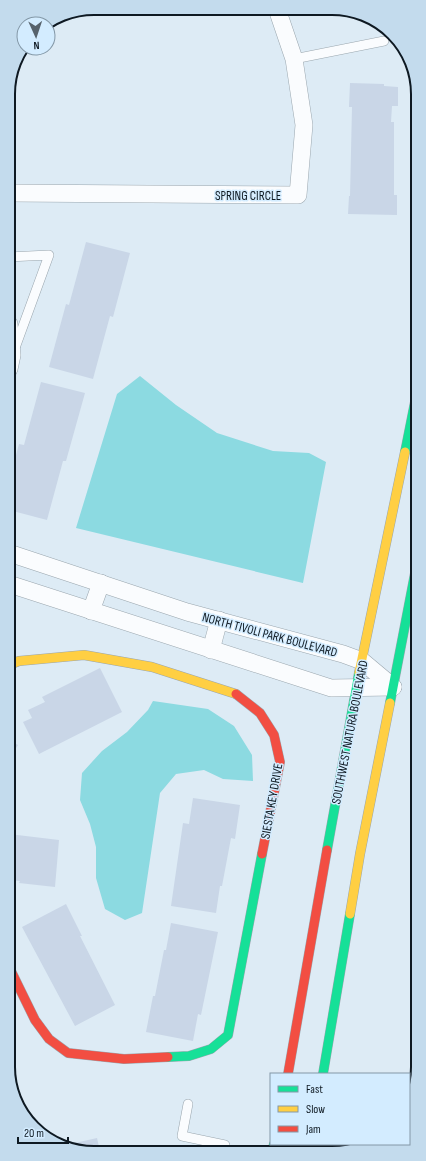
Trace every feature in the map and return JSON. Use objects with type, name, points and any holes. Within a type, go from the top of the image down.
[{"type":"street","name":"SPRING CIRCLE","points":[[15,193],[298,195],[304,125],[294,59],[279,15]]},
{"type":"street","name":"SOUTHWEST NATURA BOULEVARD","points":[[288,1073],[356,688],[411,421]]},
{"type":"street","name":"NORTH TIVOLI PARK BOULEVARD","points":[[15,555],[187,612],[343,654],[362,661],[393,686]]},
{"type":"street","points":[[91,611],[100,583]]},
{"type":"street","points":[[15,586],[331,688],[393,686]]},
{"type":"street","points":[[323,1073],[360,854],[411,593]]},
{"type":"street","points":[[211,650],[219,620]]},
{"type":"street","name":"SIESTA KEY DRIVE","points":[[15,663],[84,655],[152,667],[234,694],[260,713],[274,735],[280,762],[228,1035],[211,1049],[190,1056],[124,1059],[68,1053],[49,1040],[35,1020],[15,979]]},
{"type":"lane","points":[[294,59],[384,41]]},
{"type":"lane","points":[[15,257],[49,255],[15,348]]},
{"type":"lane","points":[[188,1104],[182,1136],[225,1145]]},
{"type":"water","points":[[140,376],[176,405],[217,433],[273,451],[309,453],[326,462],[303,583],[76,528],[117,394]]},
{"type":"water","points":[[153,701],[208,709],[234,726],[252,755],[253,781],[223,779],[204,770],[176,774],[160,793],[142,913],[125,920],[105,909],[96,878],[96,847],[90,824],[80,800],[82,773],[102,751],[127,732],[148,710]]},
{"type":"building","points":[[350,83],[384,84],[384,86],[398,87],[398,106],[392,106],[391,122],[394,122],[394,195],[397,195],[397,215],[348,214],[350,196],[352,107],[349,107]]},
{"type":"building","points":[[86,242],[130,253],[113,317],[110,316],[93,379],[49,367],[66,304],[69,305]]},
{"type":"building","points":[[41,382],[85,393],[66,461],[63,461],[47,520],[15,512],[15,459],[19,444],[24,445]]},
{"type":"building","points":[[100,668],[122,712],[39,754],[23,722],[32,718],[28,710],[45,702],[42,697]]},
{"type":"building","points":[[193,798],[240,805],[235,839],[231,838],[222,886],[220,886],[216,913],[171,906],[183,823],[189,824]]},
{"type":"building","points":[[15,835],[59,840],[55,887],[19,883],[20,881],[15,881]]},
{"type":"building","points":[[66,904],[82,936],[80,936],[115,1005],[75,1026],[22,927]]},
{"type":"building","points":[[171,923],[218,932],[201,1015],[198,1014],[193,1041],[146,1032],[153,996],[155,996]]},
{"type":"building","points":[[97,1138],[99,1146],[89,1146],[74,1143]]},
{"type":"traffic: fast","points":[[405,452],[411,422]]},
{"type":"traffic: fast","points":[[390,703],[411,594]]},
{"type":"traffic: fast","points":[[327,850],[359,673]]},
{"type":"traffic: fast","points":[[168,1057],[189,1056],[211,1049],[228,1035],[262,854]]},
{"type":"traffic: fast","points":[[323,1073],[350,914]]},
{"type":"traffic: slow","points":[[359,673],[405,452]]},
{"type":"traffic: slow","points":[[15,663],[84,655],[152,667],[236,694]]},
{"type":"traffic: slow","points":[[350,914],[360,854],[390,703]]},
{"type":"traffic: jam","points":[[236,694],[260,713],[274,735],[280,762],[262,854]]},
{"type":"traffic: jam","points":[[288,1073],[327,850]]},
{"type":"traffic: jam","points":[[15,979],[35,1020],[49,1039],[68,1053],[124,1059],[168,1057]]}]
